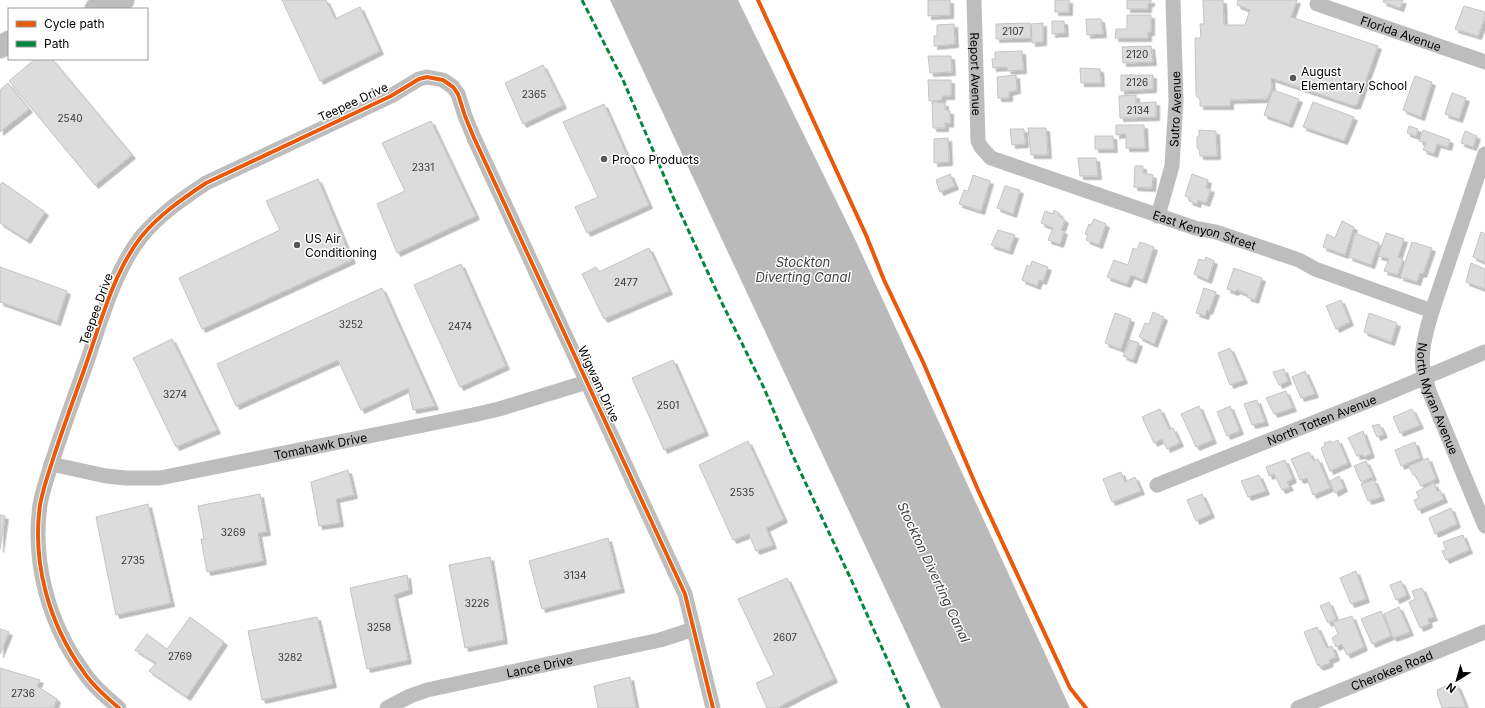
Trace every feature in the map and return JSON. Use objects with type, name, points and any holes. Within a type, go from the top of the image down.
[{"type":"highway","points":[[99,8],[123,0]]},
{"type":"street","name":"Report Avenue","points":[[974,0],[977,131],[978,141],[981,147]]},
{"type":"street","name":"Sutro Avenue","points":[[1158,216],[1172,166],[1176,101],[1173,0]]},
{"type":"street","name":"Florida Avenue","points":[[1317,4],[1485,62]]},
{"type":"street","name":"Teepee Drive","points":[[119,708],[101,693],[83,672],[64,641],[51,610],[43,584],[38,528],[43,490],[120,271],[142,237],[163,214],[178,201],[210,180],[391,96],[419,79],[427,77],[443,80]]},
{"type":"street","name":"Wigwam Drive","points":[[443,80],[453,87],[458,94],[464,116],[685,594],[713,708]]},
{"type":"street","name":"East Kenyon Street","points":[[981,147],[991,158],[999,162],[1158,216],[1195,228],[1216,232],[1299,260],[1315,269],[1432,311]]},
{"type":"street","name":"North Myran Avenue","points":[[1485,154],[1432,311],[1425,334],[1423,357],[1425,377],[1429,391],[1485,526]]},
{"type":"street","name":"North Totten Avenue","points":[[1157,485],[1485,352]]},
{"type":"street","name":"Tomahawk Drive","points":[[52,464],[119,478],[160,478],[500,409],[587,382]]},
{"type":"street","name":"Lance Drive","points":[[387,708],[410,696],[427,690],[660,640],[694,629]]},
{"type":"street","name":"Cherokee Road","points":[[1298,708],[1485,632]]},
{"type":"water","name":"Stockton Diverting Canal","points":[[610,0],[738,0],[854,237],[1070,708],[941,708]]},
{"type":"building","points":[[282,0],[326,0],[335,19],[360,7],[380,51],[320,81]]},
{"type":"building","points":[[928,0],[950,0],[950,15],[928,16]]},
{"type":"building","points":[[1055,0],[1069,0],[1069,12],[1055,12]]},
{"type":"building","points":[[1127,0],[1151,0],[1151,3],[1148,3],[1148,9],[1127,9]]},
{"type":"building","points":[[1203,0],[1223,0],[1224,25],[1245,25],[1250,10],[1237,5],[1238,0],[1297,0],[1291,17],[1378,46],[1357,105],[1354,106],[1271,78],[1272,88],[1267,99],[1230,100],[1230,106],[1200,106],[1200,99],[1196,94],[1195,38],[1201,38],[1200,24],[1204,24]]},
{"type":"building","points":[[1384,0],[1403,0],[1400,8],[1383,2]]},
{"type":"building","points":[[1464,6],[1485,12],[1485,17],[1478,36],[1455,29]]},
{"type":"building","points":[[1127,15],[1151,15],[1151,32],[1148,32],[1148,38],[1115,38],[1116,29],[1127,29]]},
{"type":"building","points":[[1086,19],[1101,19],[1103,34],[1087,35]]},
{"type":"building","points":[[1052,21],[1064,21],[1065,33],[1052,34]]},
{"type":"building","points":[[1030,23],[1031,38],[996,39],[996,24]]},
{"type":"building","points":[[1043,23],[1043,42],[1032,43],[1031,24]]},
{"type":"building","points":[[954,24],[955,44],[934,46],[934,36],[937,36],[937,25]]},
{"type":"building","points":[[1151,46],[1153,62],[1123,63],[1122,47]]},
{"type":"building","points":[[1022,51],[1023,70],[1008,71],[1007,67],[993,68],[992,59],[995,59],[995,52]]},
{"type":"building","points":[[928,56],[951,56],[952,72],[930,73]]},
{"type":"building","points":[[34,60],[53,60],[132,155],[95,185],[9,81]]},
{"type":"building","points":[[543,65],[563,105],[523,124],[505,83]]},
{"type":"building","points":[[1080,68],[1100,69],[1101,83],[1081,83]]},
{"type":"building","points":[[1016,75],[1017,90],[1009,92],[1009,98],[998,98],[997,77]]},
{"type":"building","points":[[1121,75],[1153,75],[1153,89],[1121,91]]},
{"type":"building","points":[[1415,76],[1432,82],[1421,117],[1403,110]]},
{"type":"building","points":[[928,80],[951,80],[951,96],[942,96],[942,100],[929,101]]},
{"type":"building","points":[[8,83],[29,109],[0,132],[0,90]]},
{"type":"building","points":[[1273,90],[1299,99],[1289,124],[1264,115]]},
{"type":"building","points":[[1452,93],[1466,98],[1459,119],[1445,114]]},
{"type":"building","points":[[1136,95],[1136,103],[1156,102],[1156,117],[1120,118],[1119,96]]},
{"type":"building","points":[[932,102],[945,103],[945,110],[950,111],[950,124],[945,123],[945,128],[933,128]]},
{"type":"building","points":[[1313,102],[1354,117],[1344,141],[1303,127]]},
{"type":"building","name":"Proco Products","points":[[604,104],[649,205],[587,233],[575,207],[598,197],[563,122]]},
{"type":"building","points":[[431,121],[476,216],[397,253],[377,204],[405,191],[382,143]]},
{"type":"building","points":[[1116,125],[1144,125],[1145,148],[1126,148],[1126,134],[1116,135]]},
{"type":"building","points":[[1409,126],[1418,129],[1416,136],[1407,133]]},
{"type":"building","points":[[1028,128],[1046,128],[1048,155],[1031,155]]},
{"type":"building","points":[[1010,129],[1024,129],[1025,144],[1012,145]]},
{"type":"building","points":[[1199,130],[1216,131],[1217,156],[1200,156],[1199,149],[1197,148],[1197,137],[1199,136]]},
{"type":"building","points":[[1423,130],[1450,140],[1448,147],[1437,144],[1434,154],[1423,150],[1426,143],[1419,141]]},
{"type":"building","points":[[1465,131],[1477,136],[1473,147],[1461,143]]},
{"type":"building","points":[[1095,136],[1113,136],[1114,149],[1095,149]]},
{"type":"building","points":[[948,138],[949,162],[934,163],[934,139]]},
{"type":"building","points":[[1078,158],[1096,158],[1098,176],[1080,176]]},
{"type":"building","points":[[1135,166],[1143,166],[1143,173],[1153,175],[1152,188],[1134,187]]},
{"type":"building","points":[[950,174],[955,186],[940,192],[936,180]]},
{"type":"building","points":[[1192,174],[1208,180],[1206,188],[1211,189],[1206,203],[1198,200],[1197,204],[1189,201],[1190,198],[1185,196]]},
{"type":"building","points":[[973,175],[990,181],[981,211],[959,204],[964,190],[968,191]]},
{"type":"building","name":"US Air Conditioning","points":[[318,179],[352,260],[202,329],[179,278],[280,230],[266,201]]},
{"type":"building","points":[[2,182],[45,212],[27,240],[0,223],[0,186]]},
{"type":"building","points":[[1005,186],[1020,190],[1013,214],[997,208]]},
{"type":"building","points":[[1054,210],[1065,220],[1061,230],[1064,231],[1060,244],[1048,240],[1053,228],[1041,223],[1045,211],[1053,214]]},
{"type":"building","points":[[1094,219],[1106,224],[1099,245],[1086,240],[1088,235],[1085,234],[1089,224],[1091,225]]},
{"type":"building","points":[[1342,221],[1354,227],[1345,255],[1323,247],[1327,234],[1335,238]]},
{"type":"building","points":[[998,230],[1015,235],[1009,251],[991,245]]},
{"type":"building","points":[[1481,232],[1485,234],[1485,262],[1473,257]]},
{"type":"building","points":[[1355,233],[1379,243],[1371,265],[1349,257]]},
{"type":"building","points":[[1386,233],[1404,239],[1398,257],[1403,259],[1398,275],[1384,271],[1389,259],[1378,256]]},
{"type":"building","points":[[1140,242],[1154,247],[1143,280],[1131,275],[1127,284],[1107,277],[1114,260],[1128,265],[1133,248],[1137,250]]},
{"type":"building","points":[[1412,242],[1432,248],[1423,274],[1420,273],[1417,282],[1400,277]]},
{"type":"building","points":[[649,248],[669,291],[604,319],[582,274],[596,267],[599,272]]},
{"type":"building","points":[[1206,257],[1214,261],[1208,280],[1194,274],[1199,259],[1205,261]]},
{"type":"building","points":[[1032,261],[1048,267],[1043,281],[1039,280],[1037,286],[1022,280],[1027,265],[1030,267]]},
{"type":"building","points":[[1471,263],[1485,269],[1485,289],[1466,282]]},
{"type":"building","points":[[461,264],[506,366],[460,387],[414,285]]},
{"type":"building","points":[[0,267],[67,291],[57,322],[0,302]]},
{"type":"building","points":[[1234,268],[1262,278],[1255,300],[1247,297],[1248,295],[1237,290],[1235,292],[1227,289]]},
{"type":"building","points":[[382,288],[435,406],[413,410],[408,388],[361,410],[338,360],[236,406],[217,364]]},
{"type":"building","points":[[1204,288],[1216,292],[1209,311],[1207,310],[1205,316],[1196,313]]},
{"type":"building","points":[[1341,300],[1350,322],[1336,329],[1326,306]]},
{"type":"building","points":[[1153,312],[1164,317],[1154,344],[1139,337],[1145,323],[1149,324]]},
{"type":"building","points":[[1115,313],[1131,319],[1121,349],[1105,343]]},
{"type":"building","points":[[1369,313],[1397,323],[1391,342],[1364,332]]},
{"type":"building","points":[[172,339],[217,430],[176,447],[133,358]]},
{"type":"building","points":[[1130,340],[1139,343],[1133,360],[1123,356]]},
{"type":"building","points":[[1230,348],[1244,380],[1230,385],[1218,353]]},
{"type":"building","points":[[673,360],[705,432],[664,450],[632,378]]},
{"type":"building","points":[[1284,369],[1288,381],[1279,385],[1273,372]]},
{"type":"building","points":[[1305,371],[1315,394],[1301,398],[1292,377]]},
{"type":"building","points":[[1286,391],[1293,408],[1274,414],[1266,398]]},
{"type":"building","points":[[1257,400],[1265,422],[1252,425],[1244,404]]},
{"type":"building","points":[[1199,406],[1213,440],[1196,447],[1181,414]]},
{"type":"building","points":[[1230,406],[1240,431],[1227,436],[1217,412]]},
{"type":"building","points":[[1160,409],[1169,429],[1173,428],[1180,443],[1167,449],[1162,439],[1154,443],[1142,417]]},
{"type":"building","points":[[1412,409],[1420,425],[1400,433],[1393,417]]},
{"type":"building","points":[[1379,424],[1384,434],[1377,437],[1372,426]]},
{"type":"building","points":[[1363,431],[1371,454],[1364,457],[1363,455],[1357,456],[1348,438]]},
{"type":"building","points":[[1338,440],[1348,463],[1330,471],[1321,448],[1325,446],[1324,443],[1331,441],[1332,443]]},
{"type":"building","points":[[748,441],[784,519],[766,528],[773,545],[756,551],[749,534],[733,540],[699,465]]},
{"type":"building","points":[[1415,442],[1420,458],[1401,466],[1395,450]]},
{"type":"building","points":[[1309,452],[1314,461],[1318,459],[1330,488],[1313,495],[1307,478],[1300,480],[1291,459]]},
{"type":"building","points":[[1428,458],[1436,479],[1421,486],[1415,475],[1413,475],[1409,466]]},
{"type":"building","points":[[1285,460],[1293,479],[1287,482],[1290,487],[1282,490],[1274,474],[1269,476],[1266,467]]},
{"type":"building","points":[[1366,461],[1373,477],[1361,482],[1354,466]]},
{"type":"building","points":[[348,470],[354,495],[336,499],[340,523],[319,526],[311,482]]},
{"type":"building","points":[[1121,472],[1125,482],[1135,477],[1141,491],[1112,502],[1103,479]]},
{"type":"building","points":[[1259,475],[1266,491],[1248,497],[1241,481]]},
{"type":"building","points":[[1339,476],[1344,488],[1335,493],[1330,481]]},
{"type":"building","points":[[1374,480],[1381,497],[1368,501],[1361,484]]},
{"type":"building","points":[[1434,483],[1437,491],[1440,490],[1444,499],[1418,510],[1414,500],[1419,498],[1416,492]]},
{"type":"building","points":[[260,494],[267,532],[258,533],[263,561],[207,572],[201,539],[204,539],[198,506]]},
{"type":"building","points":[[1202,494],[1211,514],[1196,521],[1187,500]]},
{"type":"building","points":[[148,504],[171,603],[116,615],[96,517]]},
{"type":"building","points":[[1451,508],[1457,524],[1435,534],[1429,518]]},
{"type":"building","points":[[0,515],[5,516],[0,549]]},
{"type":"building","points":[[1463,535],[1469,550],[1446,560],[1442,551],[1446,550],[1443,542]]},
{"type":"building","points":[[608,538],[621,589],[542,609],[529,561]]},
{"type":"building","points":[[490,557],[504,640],[465,648],[449,565]]},
{"type":"building","points":[[1356,571],[1366,599],[1351,604],[1340,578]]},
{"type":"building","points":[[407,575],[409,590],[394,595],[408,660],[367,669],[350,588]]},
{"type":"building","points":[[787,578],[834,679],[777,708],[767,708],[756,683],[774,675],[738,599]]},
{"type":"building","points":[[1401,581],[1407,595],[1396,600],[1390,585]]},
{"type":"building","points":[[1422,588],[1434,617],[1428,619],[1429,624],[1420,628],[1409,602],[1415,599],[1412,591]]},
{"type":"building","points":[[1329,602],[1336,619],[1328,623],[1320,606]]},
{"type":"building","points":[[1399,607],[1410,632],[1393,638],[1384,614]]},
{"type":"building","points":[[1381,611],[1391,636],[1372,644],[1361,619]]},
{"type":"building","points":[[1352,616],[1364,647],[1347,655],[1342,644],[1336,647],[1332,638],[1338,634],[1333,622]]},
{"type":"building","points":[[190,617],[224,642],[187,697],[149,671],[156,663],[135,650],[147,634],[167,649]]},
{"type":"building","points":[[317,617],[333,684],[262,700],[248,631]]},
{"type":"building","points":[[1317,627],[1327,648],[1332,646],[1336,657],[1329,660],[1330,663],[1320,667],[1319,664],[1318,666],[1304,632]]},
{"type":"building","points":[[0,629],[9,632],[0,654]]},
{"type":"building","points":[[0,668],[40,680],[37,686],[57,699],[54,708],[0,708]]},
{"type":"building","points":[[630,677],[636,708],[598,708],[594,686]]},
{"type":"building","points":[[1454,682],[1456,686],[1457,685],[1466,707],[1442,708],[1437,690]]},
{"type":"marked path","points":[[582,0],[623,80],[673,197],[722,303],[764,388],[792,454],[856,590],[909,708]]},
{"type":"cycle path","points":[[758,0],[866,235],[884,280],[923,362],[978,490],[1070,688],[1086,708]]},
{"type":"cycle path","points":[[119,708],[100,691],[87,676],[71,653],[52,613],[41,571],[38,527],[41,499],[46,480],[107,302],[122,268],[131,252],[148,229],[163,214],[206,183],[391,96],[419,79],[427,77],[443,80],[453,87],[458,94],[474,138],[685,594],[713,708]]},
{"type":"place","name":"August Elementary School","points":[[1293,78]]},
{"type":"place","name":"Proco Products","points":[[604,159]]},
{"type":"place","name":"US Air Conditioning","points":[[297,245]]}]
